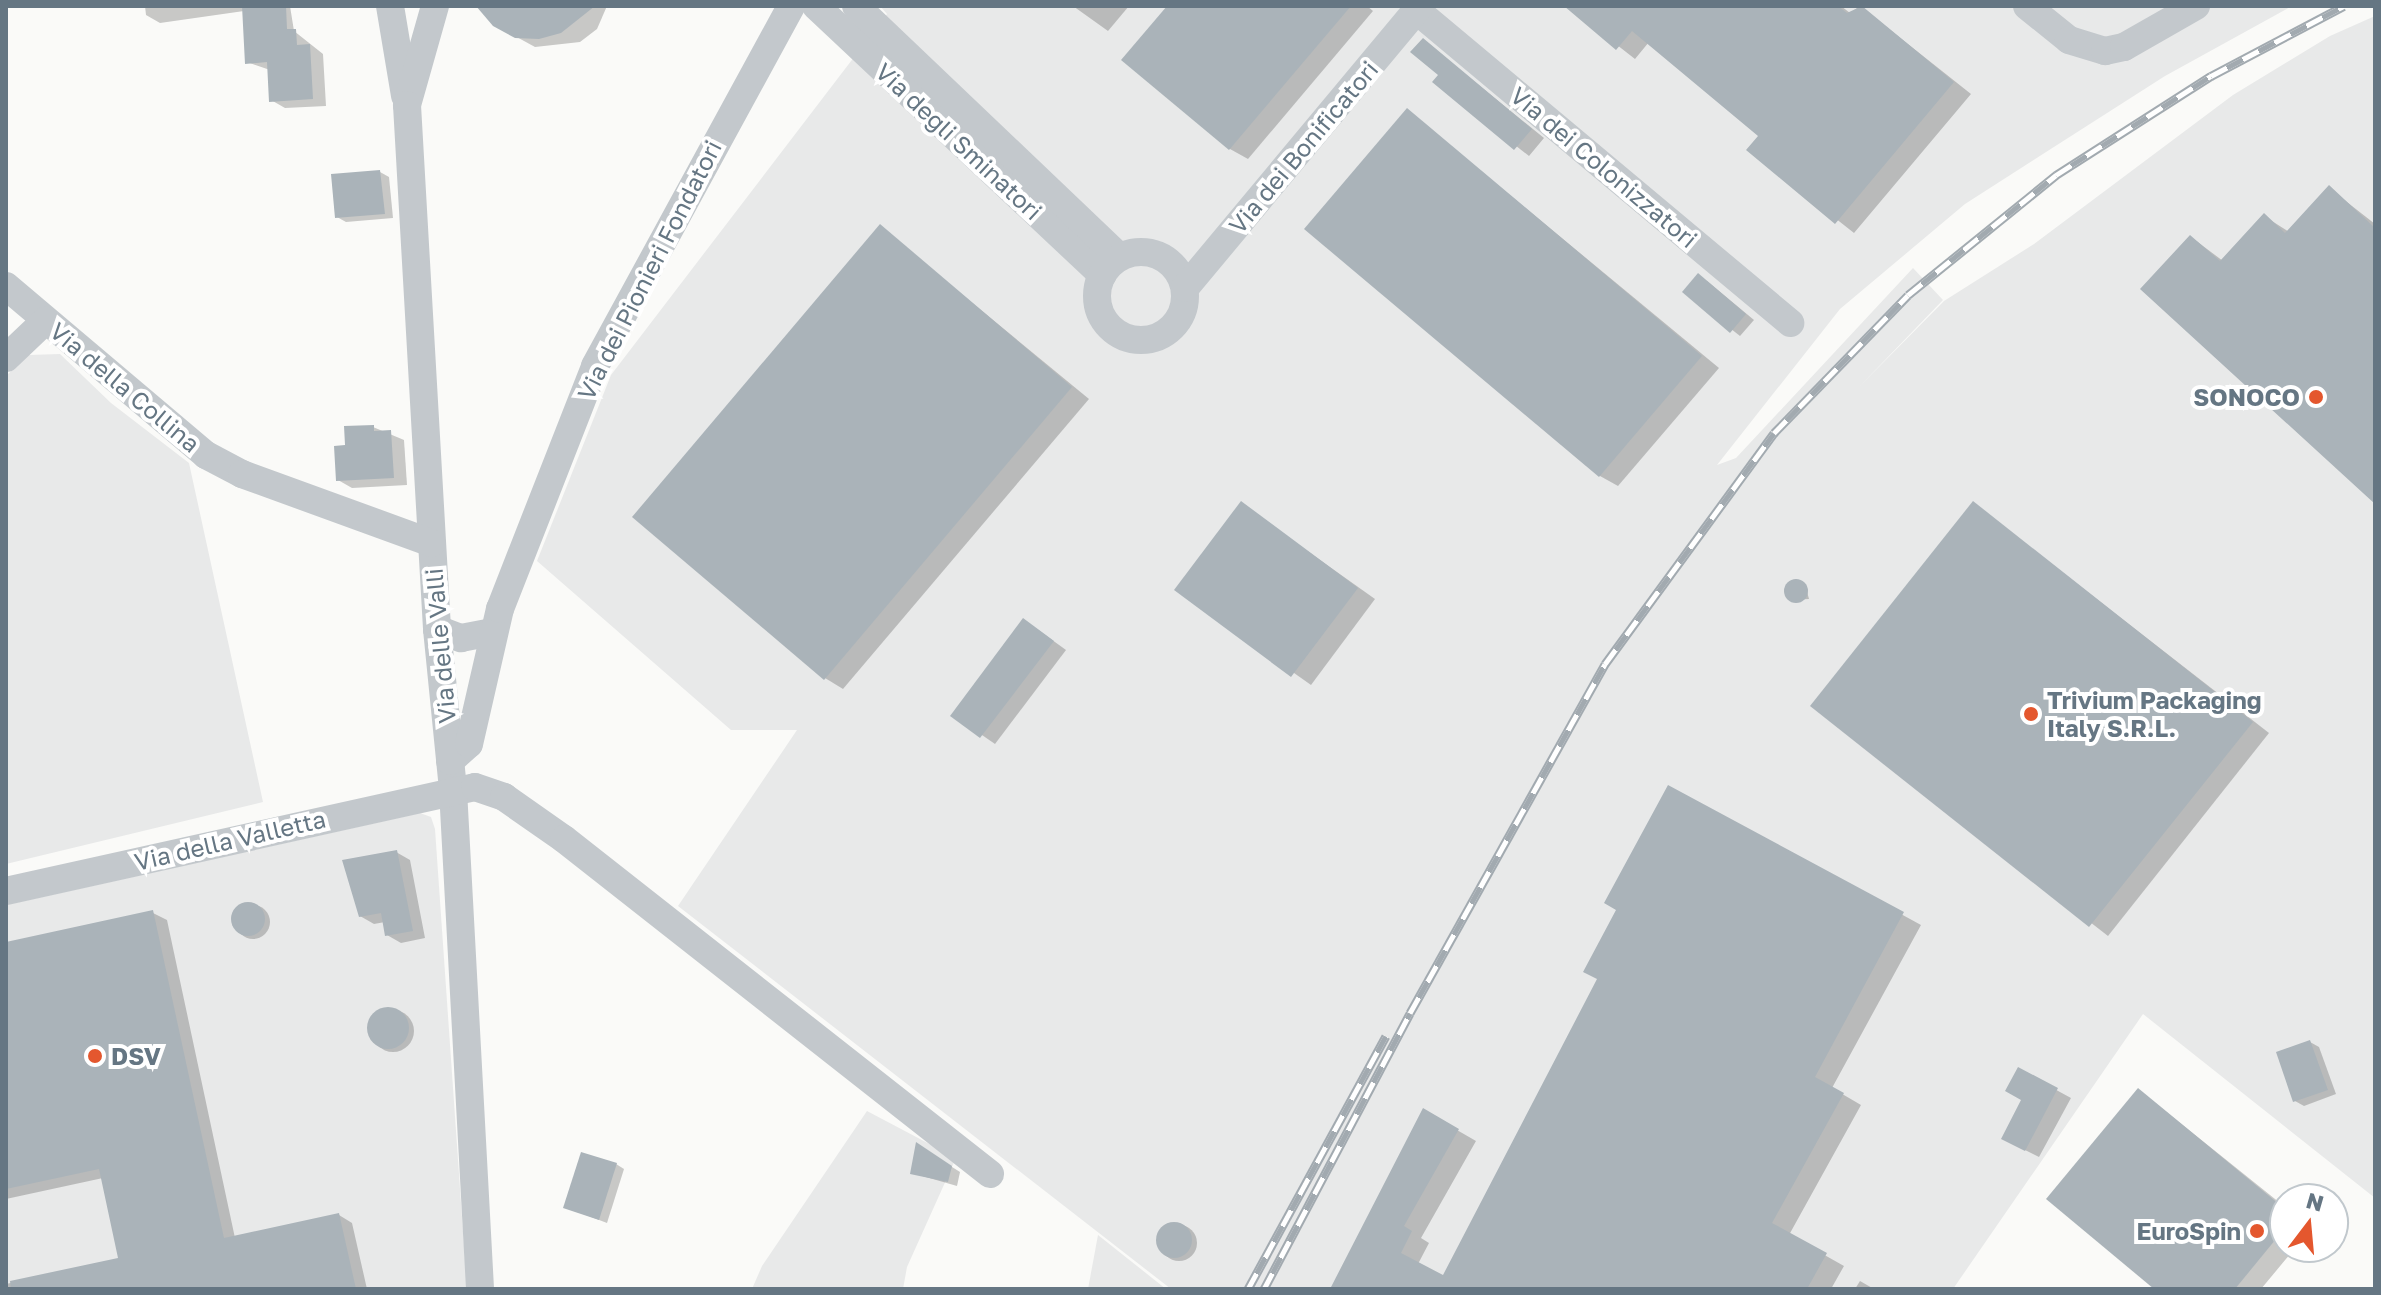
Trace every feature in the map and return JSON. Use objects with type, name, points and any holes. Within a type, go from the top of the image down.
[{"type":"street","points":[[390,6],[407,105]]},
{"type":"street","name":"Via delle Valli","points":[[435,6],[407,105],[437,629],[453,790],[480,1289]]},
{"type":"street","name":"Via dei Pionieri Fondatori","points":[[450,761],[469,744],[492,632],[595,366],[791,6]]},
{"type":"street","name":"Via degli Sminatori","points":[[816,6],[1111,266]]},
{"type":"street","name":"Via degli Sminatori","points":[[856,6],[1111,266]]},
{"type":"street","points":[[2027,6],[2069,40],[2105,51],[2124,47],[2196,6]]},
{"type":"street","name":"Via dei Bonificatori","points":[[1185,288],[1418,8]]},
{"type":"street","name":"Via dei Colonizzatori","points":[[1418,8],[1791,323]]},
{"type":"street","points":[[1134,252],[1161,256],[1181,275],[1185,304],[1171,330],[1157,338],[1127,339],[1103,320],[1097,290],[1111,266],[1134,252]]},
{"type":"street","name":"Via della Collina","points":[[6,286],[206,455],[242,474],[432,543]]},
{"type":"street","points":[[6,358],[45,321]]},
{"type":"street","points":[[437,629],[461,638],[492,632]]},
{"type":"street","name":"Via della Valletta","points":[[6,891],[475,787],[524,810],[990,1174]]},
{"type":"shaded area","points":[[880,6],[2292,6],[2165,76],[1965,204],[1840,309],[1717,465],[1736,458],[1913,268],[1943,300],[1859,387],[1944,301],[2034,244],[2233,95],[2330,36],[2375,16],[2375,1198],[2143,1014],[1953,1289],[1171,1289],[678,906],[797,730],[731,730],[537,561],[611,375],[887,14]]},
{"type":"shaded area","points":[[60,354],[111,403],[189,463],[263,802],[6,864],[6,376],[28,355]]},
{"type":"shaded area","points":[[420,813],[431,817],[435,829],[467,1289],[6,1289],[6,905]]},
{"type":"shaded area","points":[[867,1111],[956,1158],[907,1267],[903,1289],[752,1289],[762,1266]]},
{"type":"shaded area","points":[[1098,1235],[1166,1289],[1088,1289]]},
{"type":"building","points":[[242,6],[286,6],[287,29],[296,29],[297,45],[310,44],[313,99],[269,102],[267,62],[245,64]]},
{"type":"building","points":[[476,6],[595,6],[561,33],[539,39],[515,38],[493,26]]},
{"type":"building","points":[[1167,6],[1351,6],[1229,150],[1121,60]]},
{"type":"building","points":[[1564,6],[1838,6],[1847,13],[1862,6],[1954,82],[1835,224],[1746,150],[1758,136],[1632,31],[1616,50]]},
{"type":"building","points":[[1423,38],[1532,129],[1514,150],[1432,82],[1438,75],[1410,52]]},
{"type":"building","points":[[1407,108],[1702,356],[1599,477],[1304,229]]},
{"type":"building","points":[[380,170],[385,214],[335,218],[331,174]]},
{"type":"building","name":"SONOCO","points":[[2329,185],[2375,228],[2375,504],[2140,289],[2190,235],[2220,261],[2264,213],[2285,233]]},
{"type":"building","points":[[880,224],[1072,387],[824,680],[632,517]]},
{"type":"building","points":[[1698,273],[1746,314],[1730,333],[1682,292]]},
{"type":"building","points":[[374,425],[374,431],[391,430],[394,478],[336,481],[334,446],[345,445],[344,426]]},
{"type":"building","points":[[1241,501],[1358,588],[1291,677],[1174,590]]},
{"type":"building","name":"Trivium Packaging Italy S.R.L.","points":[[1973,501],[2253,722],[2089,927],[1810,706]]},
{"type":"building","points":[[1796,579],[1805,582],[1808,591],[1805,600],[1796,603],[1787,600],[1784,591],[1787,582]]},
{"type":"building","points":[[1023,618],[1054,641],[980,738],[950,716]]},
{"type":"building","points":[[1668,785],[1904,912],[1815,1077],[1844,1093],[1772,1223],[1827,1253],[1807,1289],[1330,1289],[1423,1108],[1459,1129],[1404,1226],[1412,1231],[1401,1253],[1443,1275],[1597,979],[1583,972],[1616,910],[1604,903]]},
{"type":"building","points":[[397,850],[413,931],[385,936],[381,913],[359,917],[342,860]]},
{"type":"building","points":[[248,902],[260,907],[265,919],[260,931],[248,936],[236,931],[231,919],[236,907]]},
{"type":"building","name":"DSV","points":[[153,910],[224,1238],[339,1213],[356,1289],[11,1289],[10,1281],[118,1258],[99,1169],[6,1189],[6,942]]},
{"type":"building","points":[[388,1007],[403,1013],[409,1028],[403,1043],[388,1049],[373,1043],[367,1028],[373,1013]]},
{"type":"building","points":[[2310,1040],[2328,1090],[2293,1102],[2276,1052]]},
{"type":"building","points":[[2018,1067],[2058,1088],[2025,1151],[2001,1139],[2021,1100],[2005,1091]]},
{"type":"building","points":[[2138,1088],[2269,1196],[2269,1248],[2235,1289],[2154,1289],[2046,1199]]},
{"type":"building","points":[[916,1142],[952,1166],[948,1182],[910,1174]]},
{"type":"building","points":[[581,1152],[617,1163],[599,1220],[563,1208]]},
{"type":"building","points":[[1174,1222],[1187,1227],[1192,1240],[1187,1253],[1174,1258],[1161,1253],[1156,1240],[1161,1227]]},
{"type":"railway","points":[[1264,1289],[1410,1013],[1605,664],[1774,433],[1908,295],[2056,175],[2211,76],[2344,6]]},
{"type":"railway","points":[[1248,1289],[1386,1036]]},
{"type":"place","name":"SONOCO","points":[[2316,397]]},
{"type":"place","name":"Trivium Packaging Italy S.R.L.","points":[[2031,714]]},
{"type":"place","name":"DSV","points":[[95,1056]]},
{"type":"place","name":"EuroSpin","points":[[2257,1231]]}]
